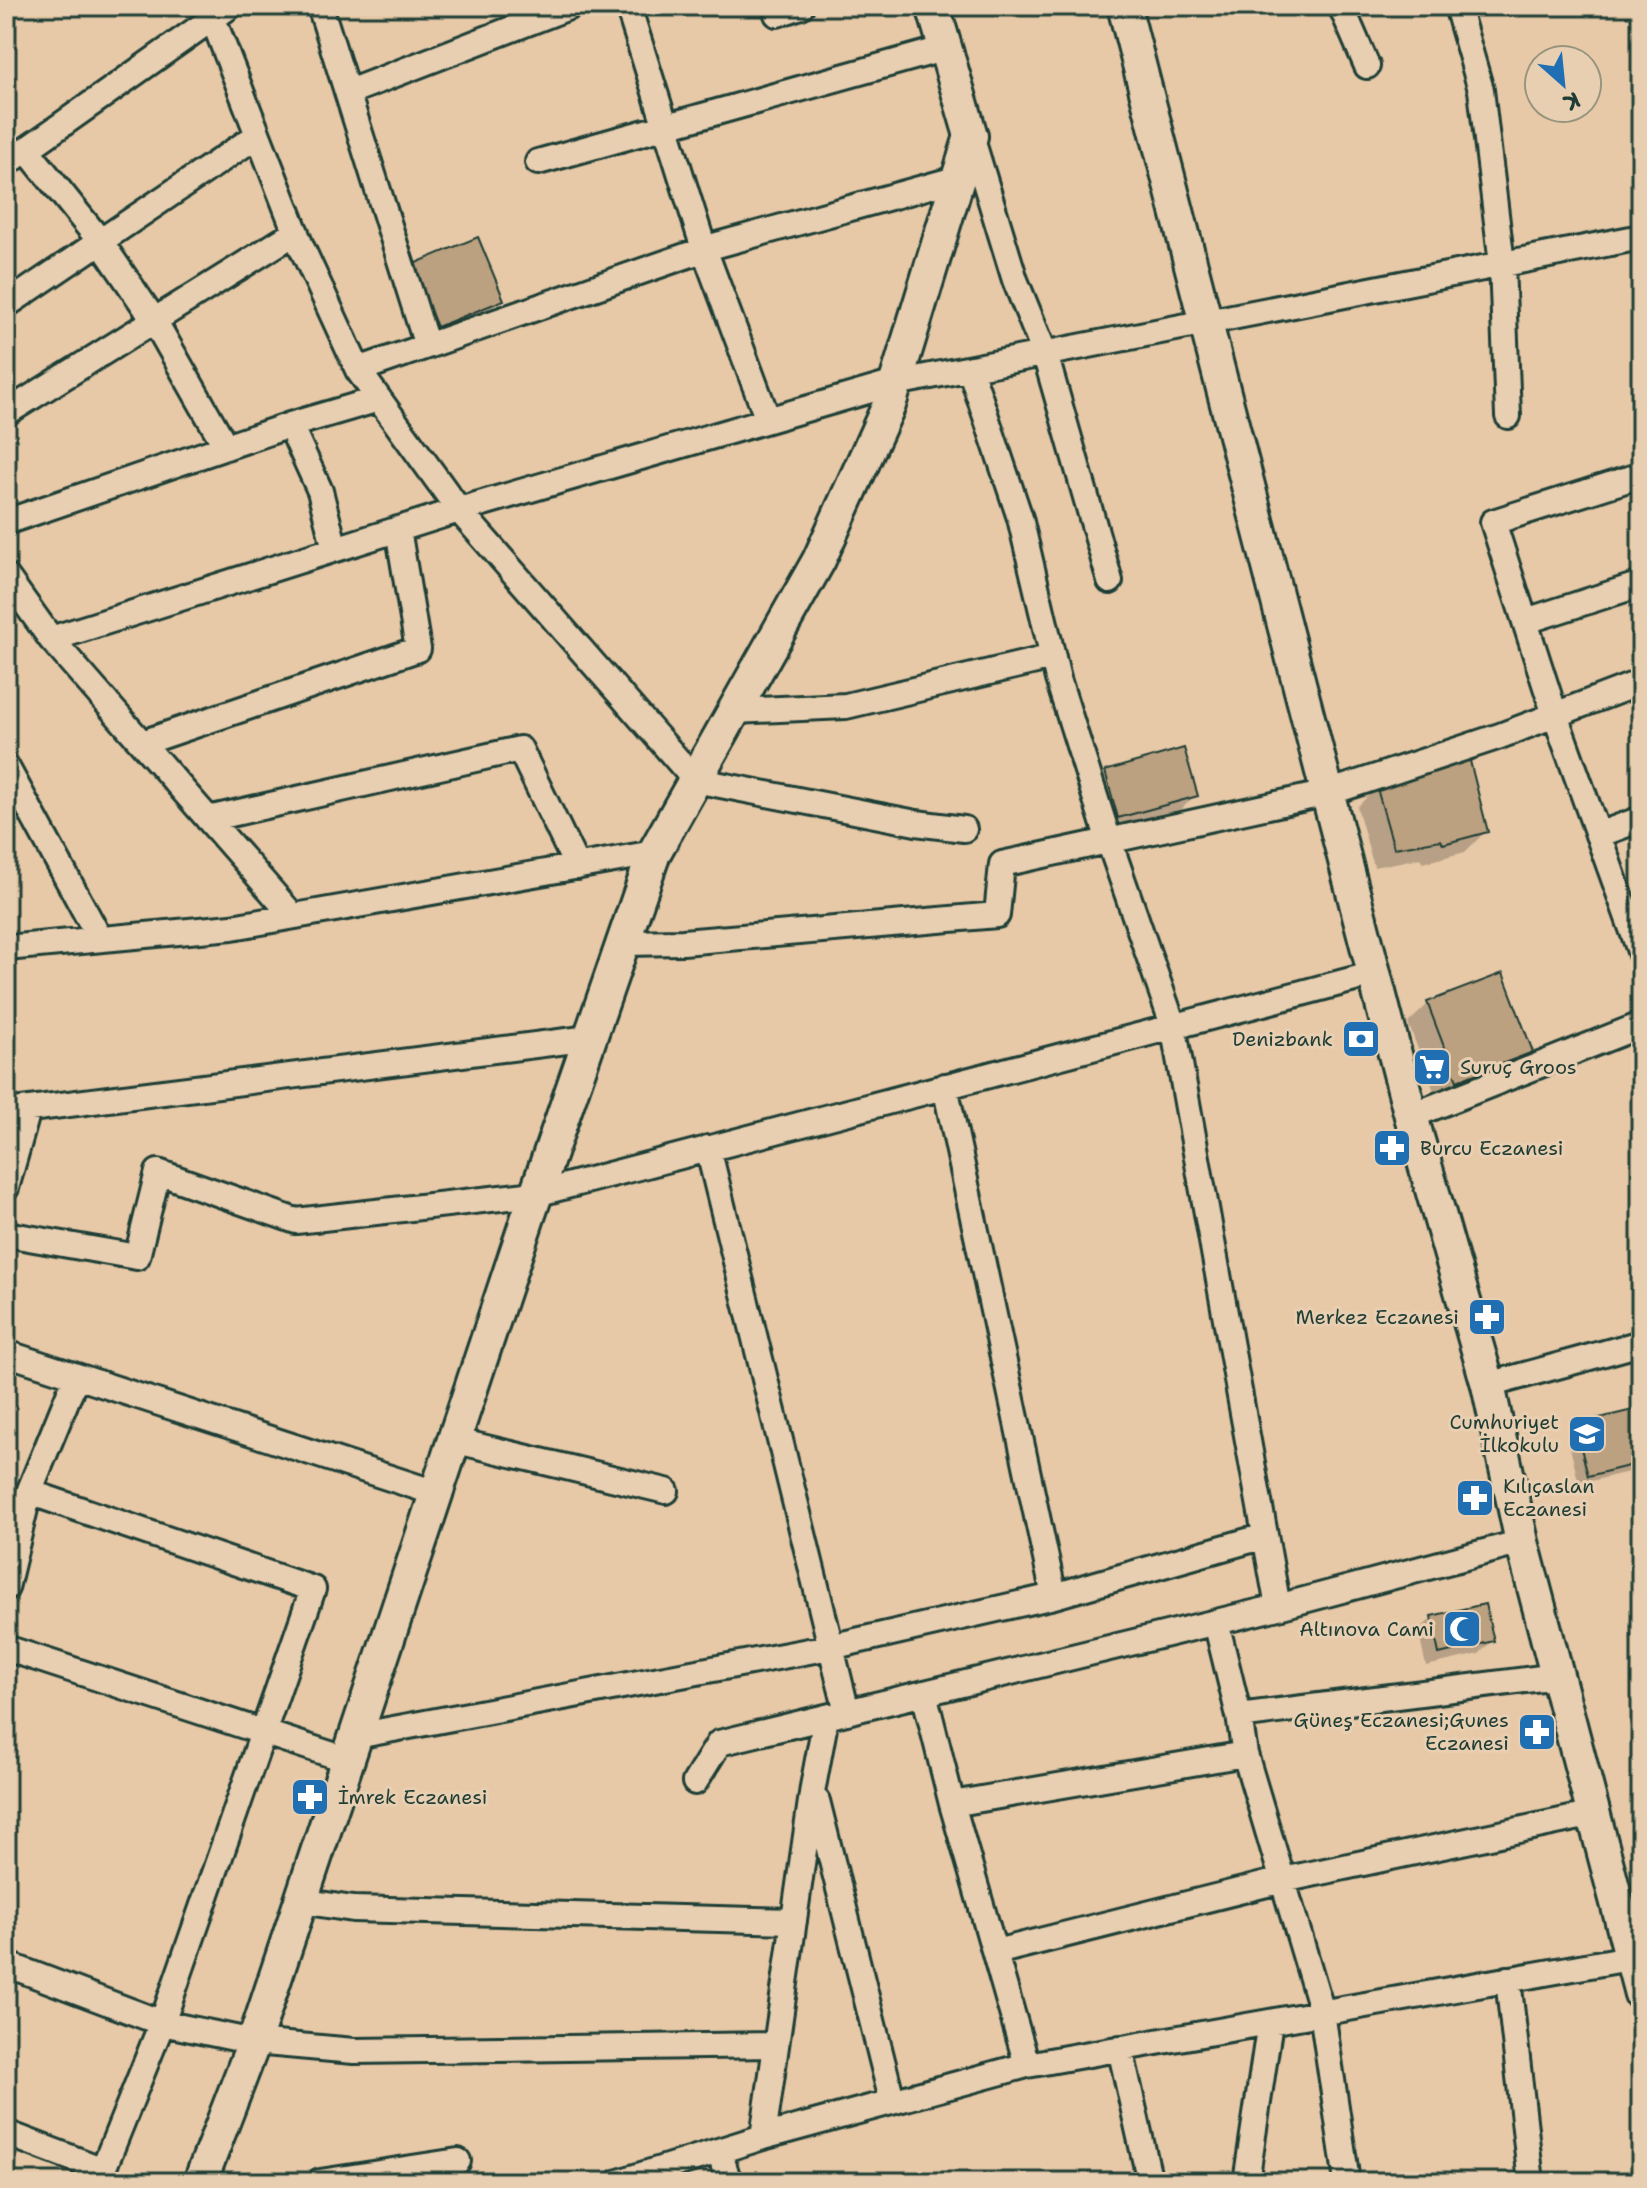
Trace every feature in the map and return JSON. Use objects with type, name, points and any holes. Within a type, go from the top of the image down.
[{"type":"street","points":[[320,6],[427,346]]},
{"type":"street","points":[[349,92],[571,6]]},
{"type":"street","points":[[628,6],[704,249],[768,420]]},
{"type":"street","points":[[777,14],[801,6]]},
{"type":"street","points":[[933,6],[1015,280],[1045,354],[1110,581]]},
{"type":"street","points":[[1124,6],[1411,1116],[1488,1385],[1522,1542],[1594,1814],[1636,1956],[1641,1994]]},
{"type":"street","points":[[1341,6],[1367,66]]},
{"type":"street","points":[[1457,6],[1481,90],[1502,264],[1508,416]]},
{"type":"street","points":[[6,164],[217,10],[258,135],[296,232],[358,370],[459,510],[695,780],[916,823],[964,829]]},
{"type":"street","points":[[538,162],[666,129],[946,48]]},
{"type":"street","points":[[6,305],[258,135]]},
{"type":"street","points":[[200,2182],[254,2042],[453,1440],[654,853],[819,560],[889,405],[971,136]]},
{"type":"street","points":[[27,150],[100,241],[154,320],[226,447]]},
{"type":"street","points":[[358,370],[704,249],[959,178]]},
{"type":"street","points":[[6,413],[296,232]]},
{"type":"street","points":[[51,639],[459,510],[895,383],[1641,237]]},
{"type":"street","points":[[970,369],[1020,518],[1053,657],[1109,841],[1173,1025],[1278,1607]]},
{"type":"street","points":[[6,522],[290,425],[379,399]]},
{"type":"street","points":[[290,425],[320,491],[335,549]]},
{"type":"street","points":[[1641,475],[1493,522],[1555,715],[1641,954]]},
{"type":"street","points":[[142,743],[418,649],[398,529]]},
{"type":"street","points":[[6,576],[51,639],[293,916]]},
{"type":"street","points":[[1526,621],[1641,584]]},
{"type":"street","points":[[734,711],[846,706],[1053,657]]},
{"type":"street","points":[[623,943],[683,942],[997,915],[1002,864],[1328,793],[1500,736],[1641,682]]},
{"type":"street","points":[[208,819],[520,749],[577,867]]},
{"type":"street","points":[[6,766],[100,939]]},
{"type":"street","points":[[1598,835],[1641,819]]},
{"type":"street","points":[[6,948],[232,927],[654,853]]},
{"type":"street","points":[[6,1234],[137,1257],[158,1172],[296,1221],[536,1194],[1374,974]]},
{"type":"street","points":[[1411,1116],[1641,1025]]},
{"type":"street","points":[[6,1188],[17,1111],[590,1038]]},
{"type":"street","points":[[945,1086],[1054,1596]]},
{"type":"street","points":[[708,1148],[830,1647],[836,1714],[813,1787],[763,2137]]},
{"type":"street","points":[[1488,1385],[1641,1343]]},
{"type":"street","points":[[6,1353],[436,1493]]},
{"type":"street","points":[[6,1588],[29,1492],[76,1377]]},
{"type":"street","points":[[453,1440],[666,1491]]},
{"type":"street","points":[[6,2133],[100,2176],[162,2023],[313,1589],[29,1492]]},
{"type":"street","points":[[6,1648],[262,1732],[352,1748],[830,1647],[1054,1596],[1265,1536]]},
{"type":"street","points":[[695,1782],[719,1743],[1278,1607],[1522,1542]]},
{"type":"street","points":[[1216,1622],[1245,1754],[1322,2012],[1347,2182]]},
{"type":"street","points":[[1239,1716],[1557,1676]]},
{"type":"street","points":[[924,1693],[952,1804],[1027,2065]]},
{"type":"street","points":[[952,1804],[1245,1754]]},
{"type":"street","points":[[813,1787],[892,2100]]},
{"type":"street","points":[[996,1952],[1283,1880],[1594,1814]]},
{"type":"street","points":[[301,1901],[353,1909],[794,1921]]},
{"type":"street","points":[[619,2182],[892,2100],[1027,2065],[1636,1956]]},
{"type":"street","points":[[6,1964],[162,2023],[254,2042],[354,2051],[776,2045]]},
{"type":"street","points":[[1508,1979],[1531,2182]]},
{"type":"street","points":[[1246,2182],[1270,2022]]},
{"type":"street","points":[[1120,2048],[1150,2182]]},
{"type":"street","points":[[719,2151],[729,2182]]},
{"type":"street","points":[[320,2182],[458,2161]]},
{"type":"building","points":[[478,237],[504,300],[437,327],[411,265]]},
{"type":"building","points":[[1184,748],[1198,796],[1118,818],[1105,771]]},
{"type":"building","points":[[1468,753],[1488,832],[1443,844],[1441,840],[1394,848],[1376,785]]},
{"type":"building","points":[[1503,973],[1533,1052],[1457,1081],[1427,1002]]},
{"type":"building","points":[[1641,1408],[1641,1463],[1588,1476],[1575,1424]]},
{"type":"building","name":"Altınova Cami","points":[[1485,1604],[1494,1641],[1439,1654],[1431,1616]]},
{"type":"place","name":"Denizbank","points":[[1361,1039]]},
{"type":"place","name":"Suruç Groos","points":[[1432,1067]]},
{"type":"place","name":"Burcu Eczanesi","points":[[1392,1148]]},
{"type":"place","name":"Merkez Eczanesi","points":[[1487,1317]]},
{"type":"place","name":"Cumhuriyet İlkokulu","points":[[1587,1434]]},
{"type":"place","name":"Kılıçaslan Eczanesi","points":[[1475,1498]]},
{"type":"place","name":"Altınova Cami","points":[[1462,1629]]},
{"type":"place","name":"Güneş Eczanesi;Gunes Eczanesi","points":[[1537,1732]]},
{"type":"place","name":"İmrek Eczanesi","points":[[310,1797]]}]
